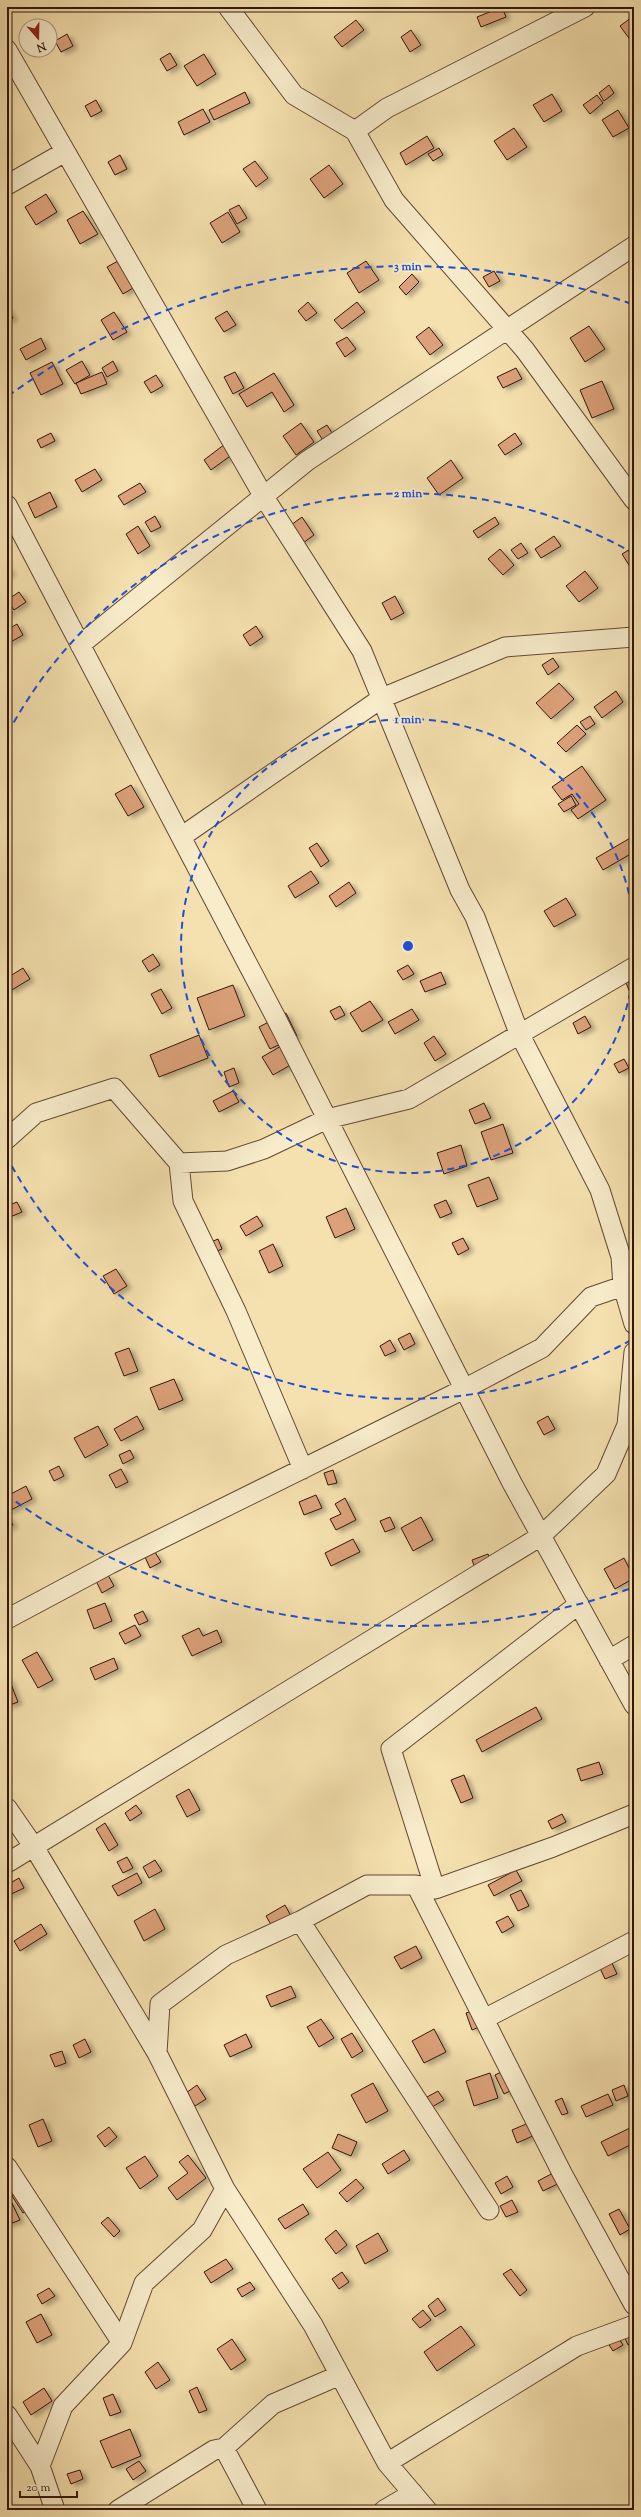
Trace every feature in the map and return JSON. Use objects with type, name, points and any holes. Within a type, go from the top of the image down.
[{"type":"street","points":[[228,7],[294,95],[355,131],[394,200],[525,350],[634,500]]},
{"type":"street","points":[[355,131],[387,108],[585,7]]},
{"type":"street","points":[[7,50],[264,497],[362,651],[460,890],[475,917],[519,1034],[600,1190],[621,1257],[623,1286],[634,1324]]},
{"type":"street","points":[[7,185],[65,152]]},
{"type":"street","points":[[80,645],[307,461],[634,246]]},
{"type":"street","points":[[7,505],[13,531],[80,645],[327,1119],[464,1389],[541,1536],[634,1705]]},
{"type":"street","points":[[181,837],[382,698],[505,647],[634,637]]},
{"type":"street","points":[[179,1162],[227,1161],[264,1149],[327,1119],[410,1099],[634,967]]},
{"type":"street","points":[[7,1139],[36,1113],[114,1088],[179,1162],[182,1201],[236,1311],[303,1469]]},
{"type":"street","points":[[7,1619],[110,1564],[464,1389],[542,1348],[591,1297],[623,1286]]},
{"type":"street","points":[[7,1863],[541,1536],[606,1474],[627,1425],[634,1352]]},
{"type":"street","points":[[435,1889],[391,1749],[578,1604]]},
{"type":"street","points":[[609,1660],[634,1645]]},
{"type":"street","points":[[7,1808],[34,1847],[157,2053],[225,2190],[313,2325],[387,2463],[427,2510]]},
{"type":"street","points":[[157,2053],[160,2004],[226,1955],[300,1921],[367,1885],[416,1885],[435,1889],[553,1847],[634,1814]]},
{"type":"street","points":[[416,1885],[562,2173],[634,2305]]},
{"type":"street","points":[[300,1921],[489,2210]]},
{"type":"street","points":[[484,2019],[634,1942]]},
{"type":"street","points":[[7,2167],[122,2343]]},
{"type":"street","points":[[40,2466],[63,2406],[122,2343],[144,2283],[202,2230],[225,2190]]},
{"type":"street","points":[[387,2463],[577,2346],[634,2325]]},
{"type":"street","points":[[118,2510],[214,2450],[224,2448],[273,2404],[340,2375]]},
{"type":"street","points":[[7,2415],[40,2466],[55,2510]]},
{"type":"street","points":[[224,2448],[257,2510]]},
{"type":"street","points":[[384,2510],[413,2493]]},
{"type":"building","points":[[502,7],[506,17],[481,27],[477,17]]},
{"type":"building","points":[[632,17],[634,20],[634,45],[620,26]]},
{"type":"building","points":[[356,20],[364,30],[342,47],[334,37]]},
{"type":"building","points":[[411,30],[421,45],[410,52],[401,37]]},
{"type":"building","points":[[67,34],[73,46],[61,52],[58,46],[58,39]]},
{"type":"building","points":[[170,53],[177,65],[167,71],[160,59]]},
{"type":"building","points":[[204,54],[216,74],[197,86],[184,66]]},
{"type":"building","points":[[609,85],[614,93],[604,101],[599,93]]},
{"type":"building","points":[[245,92],[250,103],[214,120],[209,110]]},
{"type":"building","points":[[552,94],[562,111],[544,122],[533,105]]},
{"type":"building","points":[[597,95],[603,103],[590,114],[583,105]]},
{"type":"building","points":[[96,100],[102,111],[91,117],[85,106]]},
{"type":"building","points":[[203,109],[210,122],[184,135],[178,122]]},
{"type":"building","points":[[618,110],[629,128],[613,137],[602,120]]},
{"type":"building","points":[[514,128],[527,147],[507,160],[494,141]]},
{"type":"building","points":[[427,136],[434,148],[406,165],[400,153]]},
{"type":"building","points":[[439,148],[443,155],[433,161],[428,154]]},
{"type":"building","points":[[120,155],[127,169],[115,175],[108,162]]},
{"type":"building","points":[[255,161],[268,178],[256,187],[243,169]]},
{"type":"building","points":[[329,165],[343,184],[324,198],[310,179]]},
{"type":"building","points":[[46,194],[57,212],[36,225],[25,207]]},
{"type":"building","points":[[239,205],[247,218],[237,224],[229,210]]},
{"type":"building","points":[[83,211],[98,234],[80,244],[67,220]]},
{"type":"building","points":[[228,212],[240,232],[222,243],[210,223]]},
{"type":"building","points":[[118,261],[133,288],[123,294],[107,267]]},
{"type":"building","points":[[366,261],[379,280],[359,293],[347,273]]},
{"type":"building","points":[[494,271],[500,281],[489,287],[483,277]]},
{"type":"building","points":[[412,274],[419,282],[406,295],[399,287]]},
{"type":"building","points":[[308,302],[317,313],[306,321],[298,311]]},
{"type":"building","points":[[357,302],[365,312],[342,329],[334,320]]},
{"type":"building","points":[[7,307],[13,318],[7,321]]},
{"type":"building","points":[[227,311],[236,325],[224,332],[215,318]]},
{"type":"building","points":[[114,312],[127,332],[113,340],[101,320]]},
{"type":"building","points":[[589,326],[605,349],[585,362],[570,338]]},
{"type":"building","points":[[429,327],[443,345],[430,355],[416,337]]},
{"type":"building","points":[[347,337],[356,349],[345,357],[336,343]]},
{"type":"building","points":[[41,338],[46,349],[26,360],[20,349]]},
{"type":"building","points":[[82,361],[90,375],[75,384],[66,370]]},
{"type":"building","points":[[113,361],[118,371],[107,377],[102,368]]},
{"type":"building","points":[[52,362],[63,384],[41,395],[30,373]]},
{"type":"building","points":[[516,368],[522,379],[503,388],[497,377]]},
{"type":"building","points":[[102,372],[107,384],[81,394],[76,383]]},
{"type":"building","points":[[235,372],[244,388],[233,394],[224,377]]},
{"type":"building","points":[[274,373],[294,405],[284,412],[272,392],[247,407],[239,394]]},
{"type":"building","points":[[156,375],[163,386],[151,393],[144,382]]},
{"type":"building","points":[[602,381],[614,409],[592,418],[580,390]]},
{"type":"building","points":[[301,423],[314,442],[296,455],[283,436]]},
{"type":"building","points":[[327,425],[334,436],[324,442],[317,431]]},
{"type":"building","points":[[51,433],[55,441],[41,448],[37,440]]},
{"type":"building","points":[[515,433],[522,444],[505,455],[498,445]]},
{"type":"building","points":[[225,444],[233,454],[211,470],[204,460]]},
{"type":"building","points":[[451,460],[463,478],[439,495],[427,478]]},
{"type":"building","points":[[95,469],[102,480],[82,492],[75,480]]},
{"type":"building","points":[[140,483],[146,492],[124,505],[118,496]]},
{"type":"building","points":[[50,492],[57,507],[35,518],[28,503]]},
{"type":"building","points":[[155,516],[161,527],[151,532],[145,522]]},
{"type":"building","points":[[302,517],[314,535],[303,543],[291,525]]},
{"type":"building","points":[[495,517],[499,524],[478,538],[473,531]]},
{"type":"building","points":[[138,526],[150,546],[138,554],[126,534]]},
{"type":"building","points":[[554,536],[561,546],[541,558],[535,549]]},
{"type":"building","points":[[521,543],[528,553],[518,559],[511,550]]},
{"type":"building","points":[[632,548],[634,551],[634,573],[622,554]]},
{"type":"building","points":[[500,549],[514,565],[503,575],[488,559]]},
{"type":"building","points":[[7,566],[11,573],[7,576]]},
{"type":"building","points":[[585,571],[598,588],[579,602],[566,586]]},
{"type":"building","points":[[19,592],[26,602],[14,610],[7,600]]},
{"type":"building","points":[[395,596],[404,613],[391,620],[382,603]]},
{"type":"building","points":[[7,603],[12,613],[7,615]]},
{"type":"building","points":[[17,624],[23,635],[7,644],[7,630]]},
{"type":"building","points":[[256,626],[263,637],[250,646],[243,635]]},
{"type":"building","points":[[553,658],[559,667],[548,675],[542,665]]},
{"type":"building","points":[[559,683],[574,699],[551,719],[536,703]]},
{"type":"building","points":[[616,691],[623,702],[602,718],[594,707]]},
{"type":"building","points":[[590,716],[595,724],[586,730],[580,722]]},
{"type":"building","points":[[577,725],[586,734],[566,752],[557,743]]},
{"type":"building","points":[[582,766],[606,800],[578,819],[571,810],[579,804],[572,794],[562,800],[552,787]]},
{"type":"building","points":[[131,785],[144,807],[128,816],[115,794]]},
{"type":"building","points":[[571,796],[576,805],[564,812],[558,804]]},
{"type":"building","points":[[632,837],[634,852],[603,870],[596,858]]},
{"type":"building","points":[[317,843],[329,861],[321,867],[309,848]]},
{"type":"building","points":[[311,871],[319,883],[295,898],[288,886]]},
{"type":"building","points":[[349,882],[356,893],[336,907],[329,896]]},
{"type":"building","points":[[566,898],[576,915],[554,927],[544,911]]},
{"type":"building","points":[[153,954],[160,965],[149,972],[142,961]]},
{"type":"building","points":[[408,965],[414,974],[403,980],[397,971]]},
{"type":"building","points":[[23,968],[30,979],[10,991],[7,987],[7,978]]},
{"type":"building","points":[[441,972],[446,984],[425,992],[420,981]]},
{"type":"building","points":[[634,980],[634,1002],[626,983]]},
{"type":"building","points":[[233,985],[245,1016],[209,1030],[197,998]]},
{"type":"building","points":[[161,989],[172,1008],[162,1014],[151,994]]},
{"type":"building","points":[[370,1001],[383,1020],[362,1032],[350,1013]]},
{"type":"building","points":[[340,1006],[345,1015],[335,1020],[330,1011]]},
{"type":"building","points":[[412,1009],[419,1020],[395,1034],[388,1022]]},
{"type":"building","points":[[286,1013],[297,1036],[270,1049],[259,1027]]},
{"type":"building","points":[[585,1016],[591,1027],[578,1034],[573,1023]]},
{"type":"building","points":[[199,1035],[208,1058],[159,1077],[150,1055]]},
{"type":"building","points":[[434,1036],[446,1054],[435,1061],[424,1043]]},
{"type":"building","points":[[283,1045],[294,1063],[273,1075],[262,1057]]},
{"type":"building","points":[[624,1059],[629,1068],[619,1073],[614,1064]]},
{"type":"building","points":[[234,1068],[239,1083],[229,1087],[224,1072]]},
{"type":"building","points":[[233,1091],[239,1102],[219,1112],[213,1101]]},
{"type":"building","points":[[484,1103],[491,1118],[475,1124],[469,1110]]},
{"type":"building","points":[[503,1124],[513,1153],[491,1160],[481,1132]]},
{"type":"building","points":[[461,1145],[467,1166],[444,1174],[437,1153]]},
{"type":"building","points":[[489,1177],[498,1199],[477,1207],[468,1185]]},
{"type":"building","points":[[446,1200],[452,1213],[440,1218],[434,1205]]},
{"type":"building","points":[[17,1202],[22,1212],[10,1217],[7,1206]]},
{"type":"building","points":[[346,1208],[355,1229],[335,1238],[326,1217]]},
{"type":"building","points":[[257,1216],[263,1226],[246,1236],[240,1226]]},
{"type":"building","points":[[463,1238],[469,1249],[458,1255],[452,1243]]},
{"type":"building","points":[[218,1239],[222,1249],[207,1255],[202,1246]]},
{"type":"building","points":[[273,1244],[283,1266],[269,1273],[259,1251]]},
{"type":"building","points":[[116,1269],[127,1286],[114,1294],[103,1276]]},
{"type":"building","points":[[410,1333],[415,1344],[404,1350],[398,1339]]},
{"type":"building","points":[[390,1340],[396,1351],[385,1356],[380,1346]]},
{"type":"building","points":[[129,1348],[138,1371],[124,1376],[115,1353]]},
{"type":"building","points":[[174,1379],[183,1400],[159,1410],[150,1388]]},
{"type":"building","points":[[137,1416],[144,1429],[121,1441],[114,1429]]},
{"type":"building","points":[[548,1416],[555,1429],[544,1435],[537,1422]]},
{"type":"building","points":[[98,1426],[108,1445],[85,1458],[74,1438]]},
{"type":"building","points":[[130,1450],[134,1458],[123,1464],[119,1455]]},
{"type":"building","points":[[59,1466],[64,1476],[54,1481],[49,1471]]},
{"type":"building","points":[[121,1469],[128,1482],[116,1488],[109,1475]]},
{"type":"building","points":[[333,1470],[337,1483],[328,1485],[324,1473]]},
{"type":"building","points":[[26,1486],[32,1499],[7,1512],[7,1496]]},
{"type":"building","points":[[316,1495],[322,1508],[304,1515],[299,1502]]},
{"type":"building","points":[[345,1498],[356,1520],[336,1530],[330,1519],[341,1514],[335,1504]]},
{"type":"building","points":[[8,1516],[13,1525],[7,1528],[7,1517]]},
{"type":"building","points":[[390,1517],[395,1528],[385,1532],[380,1521]]},
{"type":"building","points":[[421,1517],[433,1540],[413,1551],[401,1528]]},
{"type":"building","points":[[353,1539],[360,1552],[331,1566],[325,1553]]},
{"type":"building","points":[[155,1552],[161,1562],[150,1568],[145,1557]]},
{"type":"building","points":[[488,1554],[491,1562],[475,1568],[472,1560]]},
{"type":"building","points":[[624,1558],[634,1578],[615,1589],[604,1569]]},
{"type":"building","points":[[108,1575],[114,1586],[102,1593],[96,1581]]},
{"type":"building","points":[[105,1603],[112,1621],[94,1629],[87,1610]]},
{"type":"building","points":[[143,1611],[148,1621],[139,1625],[134,1615]]},
{"type":"building","points":[[135,1625],[141,1636],[125,1644],[119,1633]]},
{"type":"building","points":[[199,1628],[203,1636],[217,1630],[222,1642],[192,1656],[182,1636]]},
{"type":"building","points":[[37,1652],[53,1680],[38,1688],[22,1660]]},
{"type":"building","points":[[114,1658],[118,1669],[95,1680],[90,1668]]},
{"type":"building","points":[[7,1679],[9,1679],[18,1702],[7,1706]]},
{"type":"building","points":[[536,1707],[542,1719],[482,1752],[476,1740]]},
{"type":"building","points":[[599,1762],[603,1774],[581,1781],[577,1769]]},
{"type":"building","points":[[464,1775],[473,1798],[461,1803],[451,1780]]},
{"type":"building","points":[[189,1789],[200,1810],[187,1817],[176,1796]]},
{"type":"building","points":[[136,1805],[142,1813],[130,1821],[125,1813]]},
{"type":"building","points":[[562,1814],[566,1822],[552,1829],[548,1821]]},
{"type":"building","points":[[105,1823],[118,1845],[109,1851],[96,1829]]},
{"type":"building","points":[[127,1857],[133,1868],[123,1873],[117,1862]]},
{"type":"building","points":[[155,1860],[162,1871],[149,1878],[143,1867]]},
{"type":"building","points":[[516,1870],[522,1881],[494,1896],[488,1885]]},
{"type":"building","points":[[137,1873],[142,1883],[118,1896],[112,1886]]},
{"type":"building","points":[[19,1878],[24,1888],[7,1896],[7,1885]]},
{"type":"building","points":[[521,1890],[529,1906],[518,1911],[510,1895]]},
{"type":"building","points":[[285,1905],[292,1918],[273,1928],[266,1916]]},
{"type":"building","points":[[155,1909],[165,1929],[144,1941],[134,1921]]},
{"type":"building","points":[[508,1916],[514,1926],[502,1933],[496,1922]]},
{"type":"building","points":[[41,1924],[47,1934],[20,1951],[14,1941]]},
{"type":"building","points":[[416,1946],[422,1958],[401,1969],[394,1957]]},
{"type":"building","points":[[611,1961],[617,1974],[605,1979],[599,1966]]},
{"type":"building","points":[[291,1986],[296,1997],[271,2007],[266,1996]]},
{"type":"building","points":[[478,2009],[484,2025],[472,2030],[466,2013]]},
{"type":"building","points":[[321,2019],[334,2038],[319,2047],[307,2027]]},
{"type":"building","points":[[434,2029],[446,2052],[424,2063],[412,2041]]},
{"type":"building","points":[[352,2033],[363,2051],[352,2058],[341,2039]]},
{"type":"building","points":[[246,2034],[252,2047],[230,2057],[224,2045]]},
{"type":"building","points":[[85,2039],[91,2052],[79,2058],[73,2045]]},
{"type":"building","points":[[62,2051],[66,2063],[55,2067],[50,2055]]},
{"type":"building","points":[[507,2069],[516,2088],[504,2094],[495,2075]]},
{"type":"building","points":[[490,2073],[498,2098],[474,2106],[466,2081]]},
{"type":"building","points":[[373,2083],[388,2111],[366,2123],[351,2095]]},
{"type":"building","points":[[197,2085],[206,2099],[195,2106],[186,2093]]},
{"type":"building","points":[[624,2085],[628,2096],[616,2101],[612,2090]]},
{"type":"building","points":[[438,2091],[444,2100],[432,2107],[427,2097]]},
{"type":"building","points":[[608,2094],[613,2105],[586,2117],[581,2106]]},
{"type":"building","points":[[562,2098],[568,2113],[562,2115],[555,2101]]},
{"type":"building","points":[[43,2119],[52,2141],[38,2147],[29,2125]]},
{"type":"building","points":[[538,2119],[544,2131],[517,2143],[512,2130]]},
{"type":"building","points":[[634,2126],[634,2143],[608,2156],[601,2142]]},
{"type":"building","points":[[109,2127],[117,2137],[105,2147],[97,2136]]},
{"type":"building","points":[[338,2134],[357,2142],[351,2156],[332,2148]]},
{"type":"building","points":[[404,2150],[410,2160],[388,2174],[382,2164]]},
{"type":"building","points":[[328,2152],[341,2170],[317,2188],[303,2169]]},
{"type":"building","points":[[188,2155],[206,2178],[177,2200],[168,2188],[188,2173],[179,2162]]},
{"type":"building","points":[[145,2156],[158,2176],[140,2189],[126,2168]]},
{"type":"building","points":[[553,2173],[568,2179],[543,2191],[538,2181]]},
{"type":"building","points":[[507,2176],[513,2187],[501,2194],[495,2183]]},
{"type":"building","points":[[356,2179],[364,2188],[347,2202],[339,2193]]},
{"type":"building","points":[[21,2191],[31,2208],[23,2213],[12,2196]]},
{"type":"building","points":[[10,2199],[20,2220],[7,2225],[7,2201]]},
{"type":"building","points":[[512,2200],[518,2212],[506,2217],[500,2206]]},
{"type":"building","points":[[303,2204],[309,2214],[285,2229],[278,2219]]},
{"type":"building","points":[[619,2209],[630,2229],[620,2235],[609,2214]]},
{"type":"building","points":[[108,2217],[120,2231],[114,2237],[101,2223]]},
{"type":"building","points":[[336,2230],[347,2245],[336,2254],[325,2239]]},
{"type":"building","points":[[378,2233],[388,2251],[365,2264],[356,2246]]},
{"type":"building","points":[[226,2259],[233,2269],[211,2283],[204,2272]]},
{"type":"building","points":[[511,2269],[527,2290],[520,2296],[503,2274]]},
{"type":"building","points":[[342,2272],[349,2282],[339,2289],[332,2279]]},
{"type":"building","points":[[250,2282],[255,2289],[242,2297],[237,2289]]},
{"type":"building","points":[[49,2288],[55,2296],[42,2304],[37,2295]]},
{"type":"building","points":[[438,2298],[446,2310],[435,2317],[428,2306]]},
{"type":"building","points":[[423,2310],[431,2320],[420,2328],[412,2319]]},
{"type":"building","points":[[41,2314],[52,2335],[37,2343],[26,2322]]},
{"type":"building","points":[[461,2326],[475,2345],[437,2371],[424,2352]]},
{"type":"building","points":[[634,2328],[634,2343],[628,2345],[623,2334]]},
{"type":"building","points":[[616,2334],[623,2345],[613,2351],[606,2340]]},
{"type":"building","points":[[232,2339],[246,2360],[231,2370],[217,2349]]},
{"type":"building","points":[[158,2362],[170,2380],[156,2389],[145,2372]]},
{"type":"building","points":[[197,2387],[207,2410],[199,2413],[189,2391]]},
{"type":"building","points":[[44,2388],[52,2401],[31,2415],[23,2402]]},
{"type":"building","points":[[113,2394],[121,2412],[110,2416],[103,2398]]},
{"type":"building","points":[[130,2429],[141,2456],[112,2468],[100,2441]]},
{"type":"building","points":[[139,2461],[146,2471],[133,2480],[126,2469]]},
{"type":"building","points":[[80,2470],[83,2479],[71,2484],[67,2474]]},
{"type":"building","points":[[7,2500],[13,2510],[7,2510]]}]
